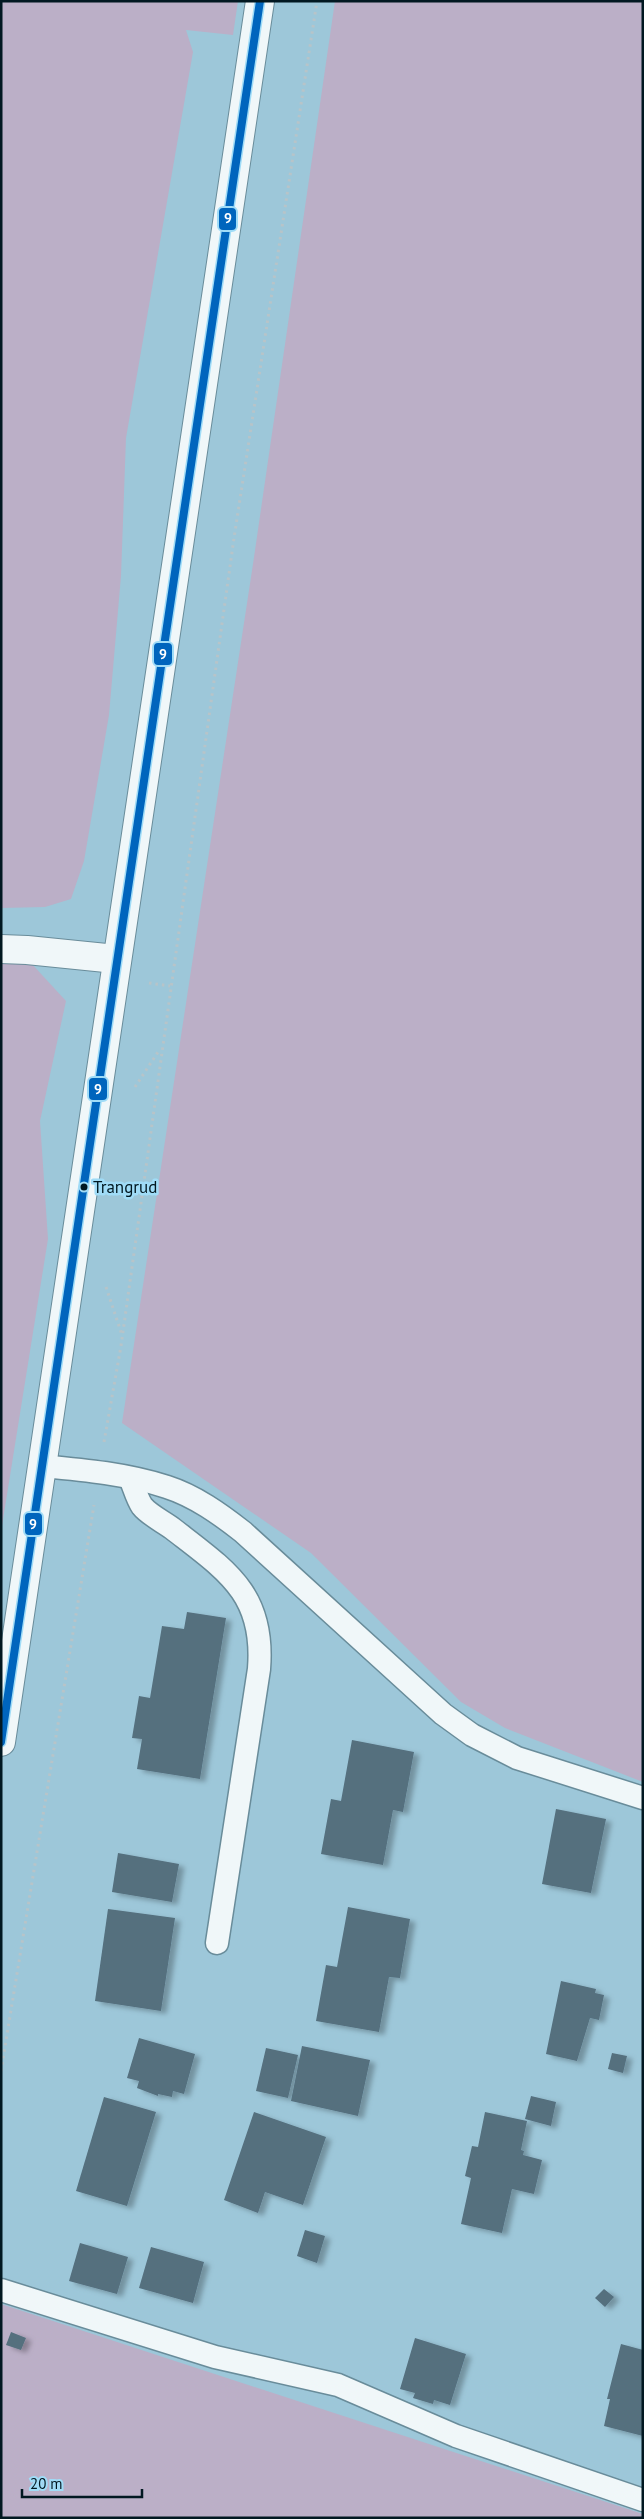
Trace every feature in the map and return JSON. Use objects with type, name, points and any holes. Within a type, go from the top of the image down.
[{"type":"main road","points":[[1,1742],[260,1]]},
{"type":"main road","points":[[1,949],[116,959]]},
{"type":"lane","points":[[42,1466],[99,1472],[168,1487],[221,1515],[243,1532],[443,1714],[472,1735],[518,1758],[643,1798]]},
{"type":"lane","points":[[130,1478],[142,1506],[190,1542],[238,1585],[250,1602],[260,1633],[259,1669],[217,1943]]},
{"type":"lane","points":[[1,2290],[215,2357],[338,2385],[456,2436],[643,2500]]},
{"type":"path","points":[[1,2072],[122,1336],[234,538],[317,1]]},
{"type":"path","points":[[134,1089],[161,1048]]},
{"type":"path","points":[[104,1283],[122,1336]]},
{"type":"shaded area","points":[[1,1],[238,1],[233,35],[186,30],[193,52],[126,438],[121,576],[109,715],[84,861],[71,899],[45,907],[1,908]]},
{"type":"shaded area","points":[[335,1],[643,1],[643,1782],[505,1728],[461,1702],[311,1553],[122,1423],[253,564]]},
{"type":"shaded area","points":[[1,962],[31,963],[66,1001],[40,1121],[48,1239],[1,1532]]},
{"type":"shaded area","points":[[1,2304],[643,2514],[643,2518],[1,2518]]},
{"type":"building","points":[[187,1612],[226,1618],[200,1779],[137,1769],[142,1739],[132,1738],[139,1696],[150,1698],[162,1626],[184,1629]]},
{"type":"building","points":[[352,1740],[414,1752],[403,1812],[393,1810],[383,1865],[321,1854],[331,1799],[341,1801]]},
{"type":"building","points":[[556,1809],[606,1819],[591,1893],[542,1884]]},
{"type":"building","points":[[118,1853],[179,1864],[172,1902],[112,1892]]},
{"type":"building","points":[[348,1907],[410,1919],[400,1978],[389,1977],[379,2032],[316,2021],[326,1965],[337,1967]]},
{"type":"building","points":[[108,1909],[175,1918],[161,2011],[95,2001]]},
{"type":"building","points":[[561,1981],[596,1989],[595,1993],[604,1995],[599,2020],[590,2018],[577,2061],[546,2054]]},
{"type":"building","points":[[139,2038],[195,2054],[184,2094],[173,2091],[172,2097],[158,2094],[158,2096],[137,2088],[139,2081],[127,2078]]},
{"type":"building","points":[[302,2046],[370,2060],[358,2116],[291,2101]]},
{"type":"building","points":[[266,2048],[298,2055],[288,2098],[256,2091]]},
{"type":"building","points":[[612,2053],[627,2056],[623,2073],[608,2069]]},
{"type":"building","points":[[531,2096],[556,2102],[551,2126],[525,2119]]},
{"type":"building","points":[[104,2097],[156,2112],[127,2206],[76,2191]]},
{"type":"building","points":[[254,2112],[326,2137],[303,2205],[265,2192],[258,2213],[224,2200]]},
{"type":"building","points":[[485,2112],[527,2121],[521,2150],[524,2151],[523,2155],[542,2160],[534,2194],[512,2189],[502,2233],[461,2224],[471,2178],[465,2176],[472,2146],[478,2147]]},
{"type":"building","points":[[305,2230],[325,2236],[317,2263],[297,2256]]},
{"type":"building","points":[[80,2243],[128,2257],[117,2294],[69,2281]]},
{"type":"building","points":[[151,2247],[204,2262],[193,2303],[139,2288]]},
{"type":"building","points":[[604,2289],[614,2297],[605,2307],[595,2298]]},
{"type":"building","points":[[11,2332],[26,2338],[21,2350],[6,2345]]},
{"type":"building","points":[[415,2338],[466,2354],[450,2405],[434,2400],[433,2404],[413,2398],[415,2393],[400,2389]]},
{"type":"building","points":[[621,2344],[643,2350],[643,2436],[604,2426],[610,2399],[607,2399]]},
{"type":"transit line","name":"9","points":[[1,1742],[260,1]]},
{"type":"place","name":"Trangrud","points":[[84,1187]]}]
